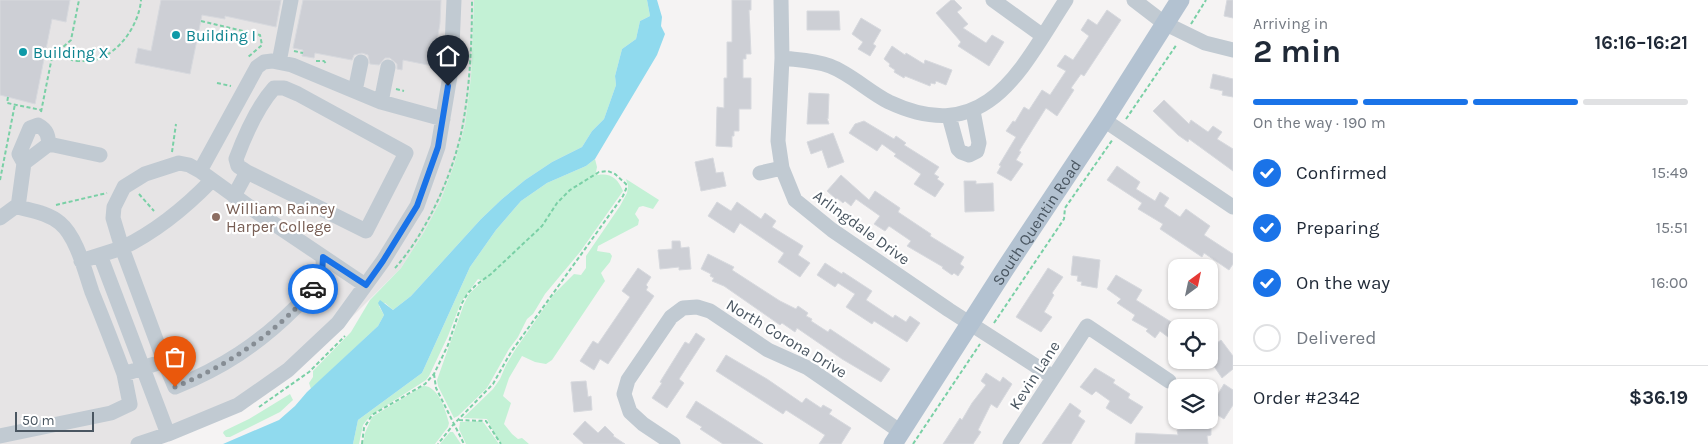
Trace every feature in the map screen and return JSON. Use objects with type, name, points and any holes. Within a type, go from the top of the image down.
[{"type":"main road","name":"South Quentin Road","points":[[902,440],[970,324],[1111,125],[1164,23],[1180,0]]},
{"type":"street","points":[[279,62],[291,0]]},
{"type":"street","points":[[138,444],[168,434],[238,405],[288,370],[338,323],[366,285],[417,206],[438,147],[451,70],[454,0]]},
{"type":"street","name":"Arlingdale Drive","points":[[781,0],[782,58],[778,141],[782,168],[795,200],[832,230],[970,324],[1053,377]]},
{"type":"street","points":[[993,0],[1043,36]]},
{"type":"street","points":[[782,58],[808,60],[832,66],[888,101],[910,111],[934,116],[949,116],[973,111],[1011,83],[1066,0]]},
{"type":"street","points":[[1134,0],[1164,23],[1204,43],[1233,50]]},
{"type":"street","points":[[200,171],[257,66],[264,62],[279,62],[309,72],[381,102],[443,119]]},
{"type":"street","points":[[355,92],[361,62]]},
{"type":"street","points":[[381,102],[388,67]]},
{"type":"street","points":[[298,94],[309,72]]},
{"type":"street","points":[[274,88],[284,88],[298,94],[406,153],[366,231],[247,172],[238,166],[236,159],[268,95],[274,88]]},
{"type":"street","points":[[949,116],[958,149],[960,152],[969,155],[977,151],[979,143],[973,111]]},
{"type":"street","points":[[18,207],[24,163],[19,154],[30,128],[40,118],[48,134],[48,144]]},
{"type":"street","points":[[1111,125],[1233,208]]},
{"type":"street","points":[[48,144],[100,155]]},
{"type":"street","points":[[24,163],[48,144]]},
{"type":"street","points":[[323,257],[322,275],[311,293],[271,332],[234,358],[175,387],[122,248],[113,218],[114,207],[124,187],[145,174],[174,164],[189,165],[366,285]]},
{"type":"street","points":[[760,173],[782,168]]},
{"type":"street","points":[[234,196],[247,172]]},
{"type":"street","points":[[81,261],[122,248],[160,227],[195,198],[212,180]]},
{"type":"street","points":[[0,218],[15,207],[18,207],[51,216],[62,224],[71,236],[124,374],[130,404],[112,413],[0,436]]},
{"type":"street","points":[[100,255],[168,434]]},
{"type":"street","name":"North Corona Drive","points":[[673,444],[643,424],[630,412],[624,394],[628,380],[671,317],[683,308],[697,307],[710,311],[768,350],[808,368],[902,440]]},
{"type":"street","name":"Kevin Lane","points":[[1010,444],[1087,326],[1168,380]]},
{"type":"street","points":[[124,374],[164,361]]},
{"type":"path","points":[[8,97],[7,103],[15,104],[40,118],[52,57],[71,40],[79,0]]},
{"type":"path","points":[[61,49],[72,60],[89,61],[101,58],[116,48],[129,34],[138,16],[141,0]]},
{"type":"path","points":[[902,440],[986,334],[1064,219],[1065,208],[1111,125],[1184,33],[1206,0]]},
{"type":"path","points":[[201,21],[260,35],[262,45],[245,60]]},
{"type":"path","points":[[217,83],[231,86]]},
{"type":"path","points":[[0,180],[15,104]]},
{"type":"path","points":[[176,124],[172,155],[177,154]]},
{"type":"path","points":[[362,444],[364,428],[372,416],[425,384],[434,374],[448,345],[462,303],[468,293],[542,226],[557,203],[570,190],[599,172],[608,171],[623,180],[626,189],[603,225],[511,352],[493,384],[453,425],[438,444]]},
{"type":"path","points":[[52,206],[112,191]]},
{"type":"path","points":[[434,374],[436,388],[464,444]]},
{"type":"path","points":[[458,420],[486,421],[501,444]]},
{"type":"shaded area","name":"William Rainey Harper College","points":[[0,0],[474,0],[471,77],[465,125],[454,165],[440,202],[401,268],[312,357],[154,444],[0,444]]},
{"type":"green space","points":[[474,0],[647,0],[650,16],[640,21],[636,39],[622,49],[615,76],[616,85],[604,119],[592,131],[582,147],[552,162],[525,180],[502,199],[481,219],[411,296],[393,310],[385,303],[379,306],[384,315],[378,326],[311,389],[309,383],[313,377],[313,371],[351,332],[370,300],[401,268],[440,202],[454,165],[465,125],[471,77]]},
{"type":"green space","points":[[595,159],[598,175],[607,175],[614,178],[623,191],[580,252],[545,294],[533,314],[527,319],[487,388],[454,418],[438,386],[437,380],[464,304],[469,294],[483,281],[478,279],[461,302],[448,336],[426,380],[370,416],[363,425],[359,444],[353,444],[358,420],[422,373],[470,267],[496,230],[521,201],[547,183],[586,166]]},
{"type":"green space","points":[[626,179],[659,200],[653,209],[643,206],[639,207],[635,214],[639,220],[638,225],[598,246],[597,251],[610,253],[612,256],[610,262],[601,273],[605,281],[552,360],[546,364],[535,362],[522,356],[509,378],[503,396],[511,403],[504,424],[518,439],[522,438],[529,444],[502,444],[497,439],[487,419],[463,418],[493,389],[515,350],[554,294],[574,274],[581,275],[586,268],[586,256],[627,193]]},
{"type":"green space","points":[[423,386],[428,387],[437,394],[449,423],[435,444],[363,444],[365,433],[372,417]]},
{"type":"green space","points":[[290,394],[293,400],[280,412],[230,437],[226,437],[223,433],[224,431],[249,419]]},
{"type":"green space","points":[[481,421],[499,444],[466,444],[459,429],[460,422]]},
{"type":"green space","points":[[450,432],[453,432],[461,444],[440,444]]},
{"type":"water","points":[[647,0],[657,0],[662,17],[661,26],[665,34],[657,55],[595,159],[586,166],[547,183],[521,201],[496,230],[470,267],[422,373],[358,420],[353,444],[223,444],[279,420],[378,326],[384,315],[378,303],[380,300],[393,310],[411,296],[481,219],[502,199],[525,180],[552,162],[582,147],[592,131],[604,119],[616,85],[615,76],[622,49],[636,39],[640,21],[650,16]]},
{"type":"building","name":"Building X","points":[[0,0],[70,0],[66,22],[52,19],[35,104],[0,95]]},
{"type":"building","name":"Building I","points":[[161,0],[281,0],[276,27],[225,16],[225,19],[202,15],[190,74],[135,63],[138,48],[151,51]]},
{"type":"building","points":[[303,0],[441,0],[440,23],[433,66],[403,60],[402,70],[397,69],[397,64],[390,58],[385,58],[379,65],[370,64],[368,55],[362,53],[354,55],[352,60],[315,53],[314,58],[302,56],[303,50],[293,48]]},
{"type":"building","points":[[732,0],[751,0],[751,10],[749,10],[751,54],[746,54],[746,59],[743,59],[743,78],[751,78],[751,109],[739,109],[739,131],[734,131],[732,147],[716,146],[717,107],[724,108],[724,78],[727,78],[727,42],[732,42]]},
{"type":"building","points":[[951,0],[954,0],[962,8],[957,12],[968,24],[963,28],[986,43],[992,35],[1004,42],[989,66],[958,46],[961,42],[936,13]]},
{"type":"building","points":[[1227,0],[1233,0],[1233,18],[1224,16]]},
{"type":"building","points":[[1107,10],[1121,20],[1084,76],[1081,74],[1071,88],[1074,90],[1057,116],[1046,108],[1019,151],[1021,152],[1016,160],[1023,164],[1011,181],[997,173],[1001,166],[999,165],[1016,137],[1006,131],[1013,121],[1015,122],[1024,107],[1029,110],[1042,90],[1050,95],[1066,71],[1057,66],[1065,55],[1073,60],[1089,36],[1081,30],[1088,19],[1097,25]]},
{"type":"building","points":[[807,11],[839,11],[840,30],[807,30]]},
{"type":"building","points":[[861,18],[881,30],[873,44],[876,46],[870,56],[858,49],[863,42],[852,34]]},
{"type":"building","points":[[892,46],[924,64],[925,60],[952,70],[946,85],[936,81],[935,84],[931,83],[930,86],[905,76],[904,78],[894,72],[895,70],[884,59]]},
{"type":"building","points":[[1213,74],[1233,79],[1233,97],[1222,95],[1223,91],[1210,88]]},
{"type":"building","points":[[809,93],[829,94],[827,118],[829,124],[807,124]]},
{"type":"building","points":[[1164,100],[1189,124],[1191,120],[1208,132],[1213,126],[1222,132],[1217,139],[1233,149],[1233,171],[1189,139],[1188,142],[1178,135],[1153,111]]},
{"type":"building","points":[[864,121],[894,139],[896,136],[906,143],[904,145],[939,167],[934,174],[944,184],[935,197],[914,184],[921,174],[894,156],[896,154],[882,144],[877,151],[849,133],[855,124]]},
{"type":"building","points":[[833,133],[844,162],[828,168],[822,150],[811,154],[807,142]]},
{"type":"building","points":[[713,158],[716,173],[723,172],[726,186],[701,191],[695,162]]},
{"type":"building","points":[[1117,166],[1140,182],[1136,189],[1155,201],[1160,192],[1169,198],[1164,206],[1180,217],[1186,209],[1210,226],[1204,235],[1233,254],[1233,264],[1229,270],[1218,263],[1218,259],[1213,259],[1204,253],[1202,257],[1160,229],[1163,224],[1138,209],[1142,203],[1107,180]]},
{"type":"building","points":[[841,175],[869,200],[875,191],[900,208],[898,212],[931,234],[930,236],[964,257],[960,264],[964,267],[958,276],[954,273],[952,275],[943,267],[907,246],[911,241],[889,226],[885,231],[874,224],[880,216],[856,199],[851,206],[845,201],[843,203],[836,199],[827,191]]},
{"type":"building","points":[[964,181],[976,181],[976,184],[993,183],[994,211],[965,212]]},
{"type":"building","points":[[717,202],[731,211],[737,202],[761,219],[765,213],[776,221],[772,227],[803,246],[798,255],[810,263],[800,277],[778,262],[784,253],[740,223],[734,233],[708,216]]},
{"type":"building","points":[[672,241],[680,241],[681,248],[689,247],[691,269],[679,270],[679,267],[660,269],[658,250],[672,249]]},
{"type":"building","points":[[708,254],[734,267],[732,270],[780,301],[796,309],[798,306],[808,313],[806,316],[812,319],[811,321],[828,332],[830,329],[890,369],[881,382],[842,359],[797,328],[795,332],[782,323],[780,325],[724,286],[712,281],[714,278],[710,276],[711,274],[701,269]]},
{"type":"building","points":[[1073,256],[1100,260],[1097,288],[1081,285],[1082,282],[1077,281],[1078,276],[1071,275]]},
{"type":"building","points":[[825,263],[872,291],[866,300],[893,318],[895,315],[906,322],[910,316],[920,323],[907,342],[874,321],[872,324],[846,307],[855,294],[838,283],[835,287],[817,275]]},
{"type":"building","points":[[638,268],[651,277],[646,285],[648,287],[646,290],[654,296],[608,364],[600,359],[594,370],[580,361],[593,341],[598,344],[630,297],[622,291]]},
{"type":"building","points":[[1048,268],[1063,277],[1052,293],[1054,295],[1044,312],[1052,317],[1041,332],[1016,317]]},
{"type":"building","points":[[1116,275],[1142,290],[1136,300],[1168,320],[1168,337],[1160,331],[1155,338],[1146,331],[1148,329],[1132,320],[1135,315],[1117,303],[1121,299],[1107,289]]},
{"type":"building","points":[[696,333],[705,339],[679,379],[684,383],[667,408],[652,398],[685,342],[689,344]]},
{"type":"building","points":[[1221,340],[1233,356],[1233,369],[1222,378],[1216,369],[1218,369],[1218,342]]},
{"type":"building","points":[[726,355],[767,379],[802,403],[806,398],[821,408],[823,405],[832,410],[829,414],[851,428],[841,444],[819,444],[825,435],[786,410],[783,414],[716,371]]},
{"type":"building","points":[[1095,368],[1115,380],[1113,383],[1130,394],[1128,398],[1143,407],[1131,424],[1106,408],[1110,401],[1096,391],[1092,395],[1080,387]]},
{"type":"building","points":[[986,373],[1000,382],[1003,377],[1012,384],[997,408],[991,404],[978,430],[981,432],[973,444],[943,444],[960,418],[962,420],[986,385],[981,381]]},
{"type":"building","points":[[586,381],[588,397],[591,396],[592,410],[574,412],[571,382]]},
{"type":"building","points":[[1224,384],[1233,390],[1233,405],[1224,419],[1218,415],[1218,394]]},
{"type":"building","points":[[696,401],[763,444],[723,444],[686,417]]},
{"type":"building","points":[[1070,403],[1081,411],[1078,416],[1085,421],[1071,444],[1042,444]]},
{"type":"building","points":[[585,421],[598,433],[605,426],[613,436],[625,444],[584,444],[573,434]]},
{"type":"building","points":[[1211,429],[1211,435],[1207,436],[1208,444],[1135,444],[1136,433],[1178,435],[1177,430]]},
{"type":"way so far","points":[[175,387],[234,358],[271,332],[313,289]]},
{"type":"place","name":"Building I","points":[[176,35]]},
{"type":"place","name":"Building X","points":[[23,52]]},
{"type":"place","name":"William Rainey Harper College","points":[[216,217]]},
{"type":"route","points":[[313,289],[322,275],[323,257],[366,285],[383,261],[417,206],[438,147],[448,86]]}]
